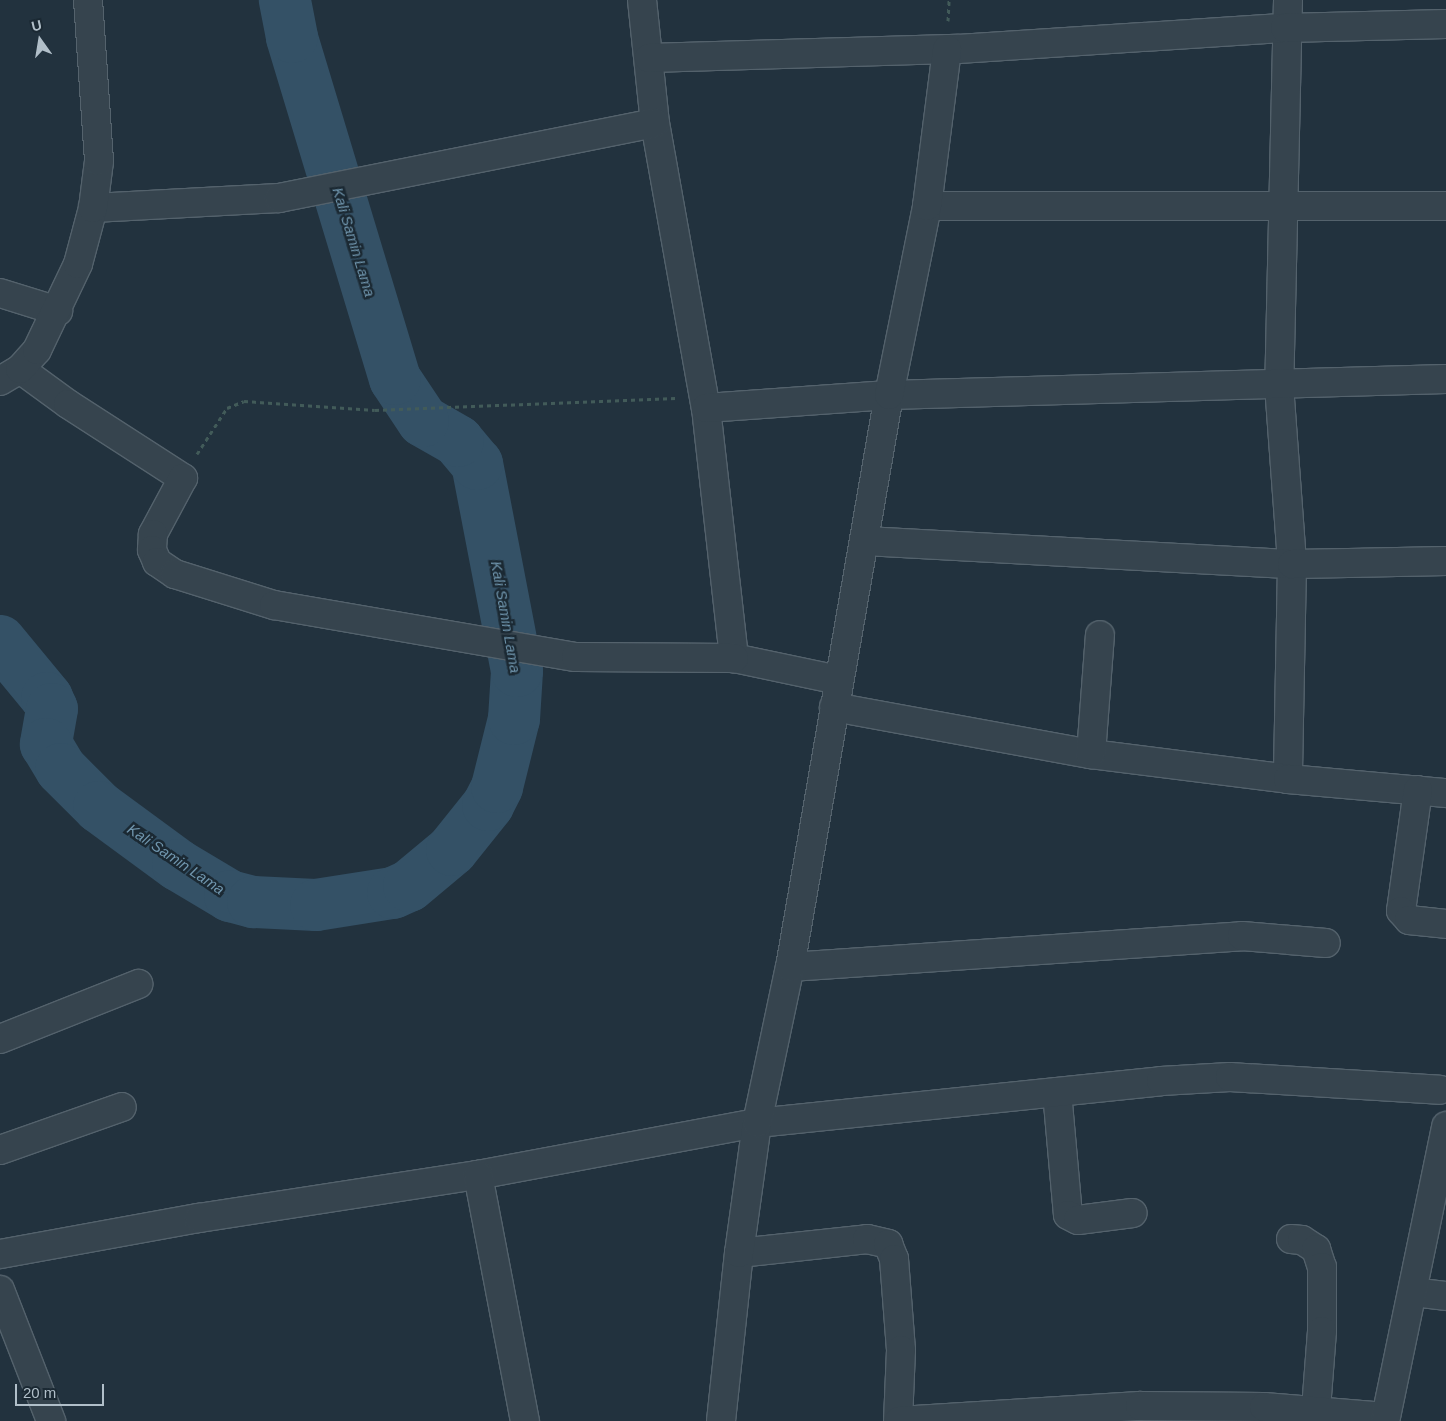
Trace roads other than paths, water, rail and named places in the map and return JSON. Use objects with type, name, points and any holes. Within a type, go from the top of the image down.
[{"type":"street","points":[[88,0],[99,161],[93,208],[78,264],[58,311],[37,350],[10,375],[68,404],[183,478],[153,534],[152,550],[157,562],[175,574],[274,605],[576,656],[734,658],[838,680]]},
{"type":"street","points":[[642,0],[655,123],[705,402],[734,658]]},
{"type":"street","points":[[1288,0],[1285,28],[1279,385],[1292,564],[1288,779]]},
{"type":"street","points":[[649,58],[947,49],[1285,28],[1446,24]]},
{"type":"street","points":[[721,1421],[739,1253],[757,1123],[790,967],[838,680],[865,541],[889,395],[927,206],[947,49]]},
{"type":"street","points":[[93,208],[279,198],[655,123]]},
{"type":"street","points":[[927,206],[1446,206]]},
{"type":"street","points":[[0,293],[58,311]]},
{"type":"street","points":[[705,402],[1446,379]]},
{"type":"street","points":[[865,541],[1292,564],[1446,561]]},
{"type":"street","points":[[1091,754],[1100,635]]},
{"type":"street","points":[[834,707],[1091,754],[1288,779],[1446,793]]},
{"type":"street","points":[[1418,790],[1401,910],[1410,920],[1446,924]]},
{"type":"street","points":[[790,967],[1242,936],[1326,943]]},
{"type":"street","points":[[0,1039],[138,984]]},
{"type":"street","points":[[0,1254],[199,1218],[478,1175],[757,1123],[1057,1092],[1230,1078],[1444,1093]]},
{"type":"street","points":[[1057,1092],[1068,1215],[1078,1220],[1133,1213]]},
{"type":"street","points":[[0,1150],[122,1107]]},
{"type":"street","points":[[739,1253],[867,1239],[888,1244],[894,1259],[902,1350],[899,1421],[1140,1406],[1316,1410],[1396,1419],[1413,1292],[1446,1126]]},
{"type":"street","points":[[478,1175],[525,1421]]},
{"type":"street","points":[[1291,1239],[1302,1240],[1316,1249],[1322,1267],[1322,1331],[1316,1410]]},
{"type":"street","points":[[0,1290],[51,1421]]},
{"type":"street","points":[[1413,1292],[1446,1296]]},
{"type":"waterway","name":"Kali Samin Lama","points":[[0,641],[47,698],[52,709],[46,744],[61,769],[99,807],[178,865],[230,896],[253,902],[316,905],[393,893],[409,886],[452,850],[488,805],[497,787],[514,719],[517,671],[477,464],[458,441],[423,421],[395,379],[292,37],[285,0]]}]
